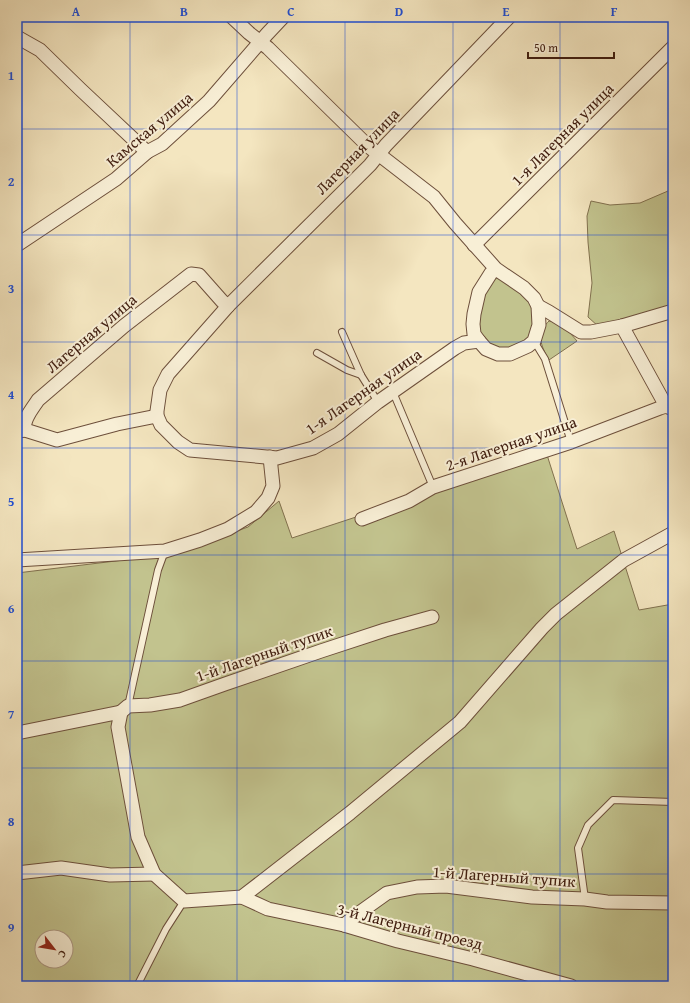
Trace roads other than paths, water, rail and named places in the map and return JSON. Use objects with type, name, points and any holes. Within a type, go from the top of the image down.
[{"type":"street","points":[[232,17],[260,41],[368,146],[434,197],[496,269],[524,288],[534,298],[538,306],[539,325],[534,342],[522,350],[510,354],[498,354],[486,349],[474,334],[473,324],[478,292],[491,273],[496,269]]},
{"type":"street","name":"Камская улица","points":[[17,245],[116,179],[147,152],[162,144],[209,101],[260,41],[283,17]]},
{"type":"street","name":"Лагерная улица","points":[[228,306],[198,275],[191,274],[124,326],[38,400],[29,413],[21,430],[57,440],[117,424],[158,416],[157,411],[160,390],[168,374],[228,306],[370,165],[386,146],[508,17]]},
{"type":"street","points":[[17,37],[40,50],[147,152]]},
{"type":"street","name":"1-я Лагерная улица","points":[[474,245],[673,47]]},
{"type":"street","points":[[538,306],[582,332],[591,332],[622,326],[673,311]]},
{"type":"street","points":[[622,326],[671,408]]},
{"type":"street","name":"1-я Лагерная улица","points":[[158,416],[161,425],[178,442],[190,450],[277,458],[313,448],[338,434],[378,402],[455,348],[464,343],[479,341]]},
{"type":"street","name":"2-я Лагерная улица","points":[[362,519],[409,501],[433,487],[671,408]]},
{"type":"street","points":[[17,560],[165,551],[228,529],[256,512],[268,498],[273,486],[270,457]]},
{"type":"street","points":[[124,709],[118,727],[138,837],[154,874],[184,901],[242,898],[356,808],[460,722],[556,614],[624,560],[673,532]]},
{"type":"street","name":"1-й Лагерный тупик","points":[[124,709],[180,700],[321,651],[385,630],[432,617]]},
{"type":"street","points":[[17,733],[124,709]]},
{"type":"street","points":[[17,873],[61,868],[110,876],[154,874]]},
{"type":"street","name":"1-й Лагерный тупик","points":[[344,925],[386,893],[417,886],[446,886],[532,897],[585,899],[607,902],[673,903]]},
{"type":"street","name":"3-й Лагерный проезд","points":[[242,898],[268,909],[344,925],[398,941],[473,959],[571,986]]},
{"type":"lane","points":[[342,332],[361,375],[378,402]]},
{"type":"lane","points":[[534,342],[545,359],[571,442]]},
{"type":"lane","points":[[317,353],[347,370],[361,375]]},
{"type":"lane","points":[[393,392],[433,487]]},
{"type":"lane","points":[[124,709],[158,570],[165,551]]},
{"type":"lane","points":[[585,899],[578,848],[588,825],[613,800],[673,802]]},
{"type":"lane","points":[[148,986],[138,985],[166,929],[184,901]]}]
